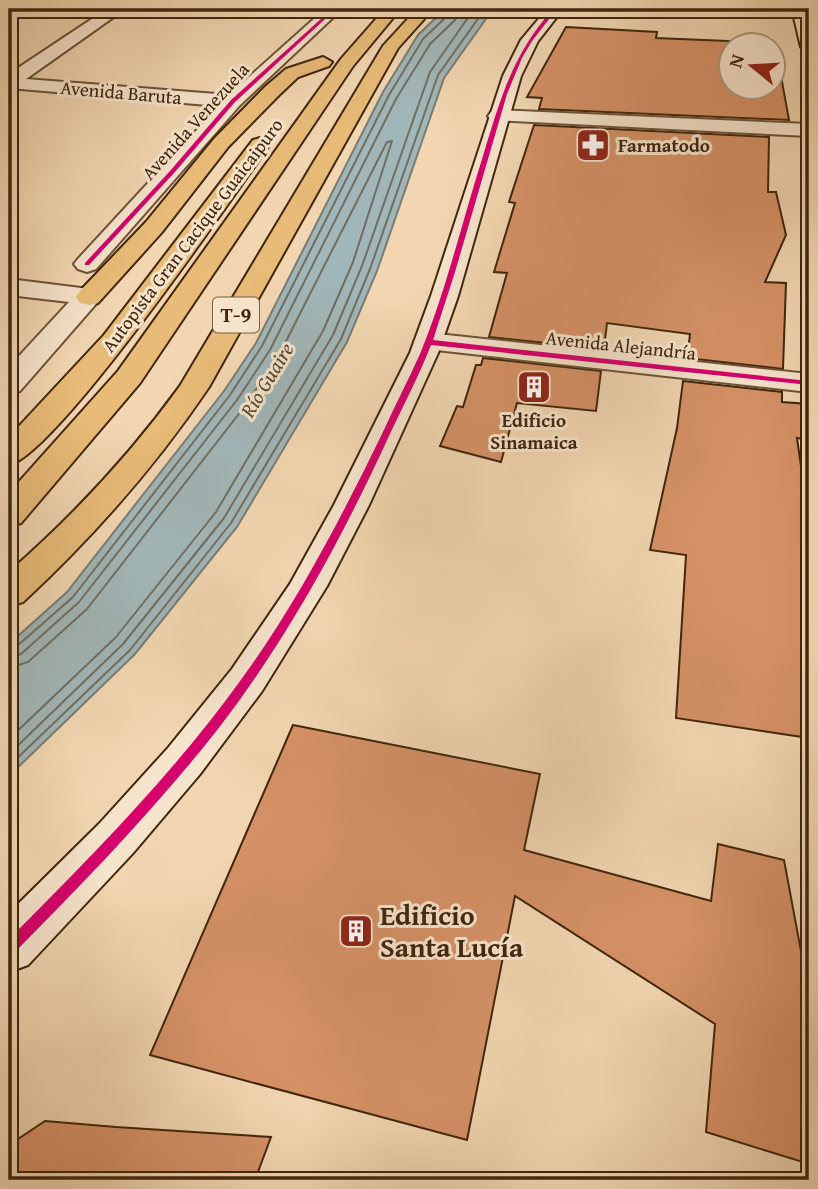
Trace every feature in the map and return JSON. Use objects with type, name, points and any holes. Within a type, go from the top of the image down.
[{"type":"highway","points":[[9,515],[129,377],[347,63],[392,9]]},
{"type":"highway","name":"T-9","points":[[9,593],[65,543],[161,436],[194,387],[391,46],[425,9]]},
{"type":"highway","name":"Autopista Gran Cacique Guaicaipuro","points":[[89,297],[155,227],[221,143],[272,91],[292,73],[327,57],[292,101]]},
{"type":"highway","name":"Autopista Gran Cacique Guaicaipuro","points":[[9,455],[48,416],[114,341],[269,132]]},
{"type":"street","points":[[9,82],[117,9]]},
{"type":"street","name":"Avenida Venezuela","points":[[87,264],[233,101],[334,9]]},
{"type":"street","points":[[9,948],[71,886],[151,798],[219,716],[275,639],[313,576],[371,467],[428,342],[507,83],[531,38],[555,9]]},
{"type":"street","points":[[800,9],[809,47]]},
{"type":"street","name":"Avenida Baruta","points":[[9,82],[233,101]]},
{"type":"street","points":[[498,116],[809,130]]},
{"type":"street","points":[[9,287],[89,297]]},
{"type":"street","points":[[9,384],[89,297]]},
{"type":"street","name":"Avenida Alejandría","points":[[428,342],[809,383]]},
{"type":"water","name":"Río Guaire","points":[[445,9],[493,9],[444,78],[377,271],[347,342],[237,527],[135,654],[9,776],[9,644],[67,592],[224,391],[256,343],[383,92],[418,35]]},
{"type":"building","points":[[566,27],[657,32],[656,38],[716,41],[716,102],[786,102],[789,120],[539,109],[542,98],[527,97]]},
{"type":"building","points":[[534,125],[769,137],[768,192],[776,192],[786,235],[765,282],[786,283],[783,369],[687,358],[690,334],[607,323],[604,349],[489,337],[507,273],[494,272],[515,203],[509,202]]},
{"type":"building","points":[[483,358],[601,371],[596,411],[517,403],[501,462],[440,446],[457,406],[463,407],[476,365],[481,365]]},
{"type":"building","points":[[683,381],[782,392],[782,402],[809,404],[809,440],[797,438],[809,523],[809,738],[676,718],[686,555],[650,550],[677,428]]},
{"type":"building","name":"Edificio Santa Lucía","points":[[293,725],[540,774],[524,850],[711,901],[718,844],[784,860],[809,994],[809,1164],[706,1132],[715,1024],[515,896],[467,1140],[150,1055]]},
{"type":"building","points":[[45,1121],[271,1137],[255,1180],[9,1180],[9,1145]]},
{"type":"cycle path","points":[[87,264],[233,101],[334,9]]},
{"type":"cycle path","points":[[9,948],[81,876],[184,761],[247,680],[308,586],[351,505],[424,353],[445,296],[498,113],[512,76],[530,40],[555,9]]},
{"type":"cycle path","points":[[428,342],[809,383]]},
{"type":"place","name":"Farmatodo","points":[[593,145]]},
{"type":"place","name":"Edificio Sinamaica","points":[[534,387]]},
{"type":"place","name":"Edificio Santa Lucía","points":[[356,931]]}]
